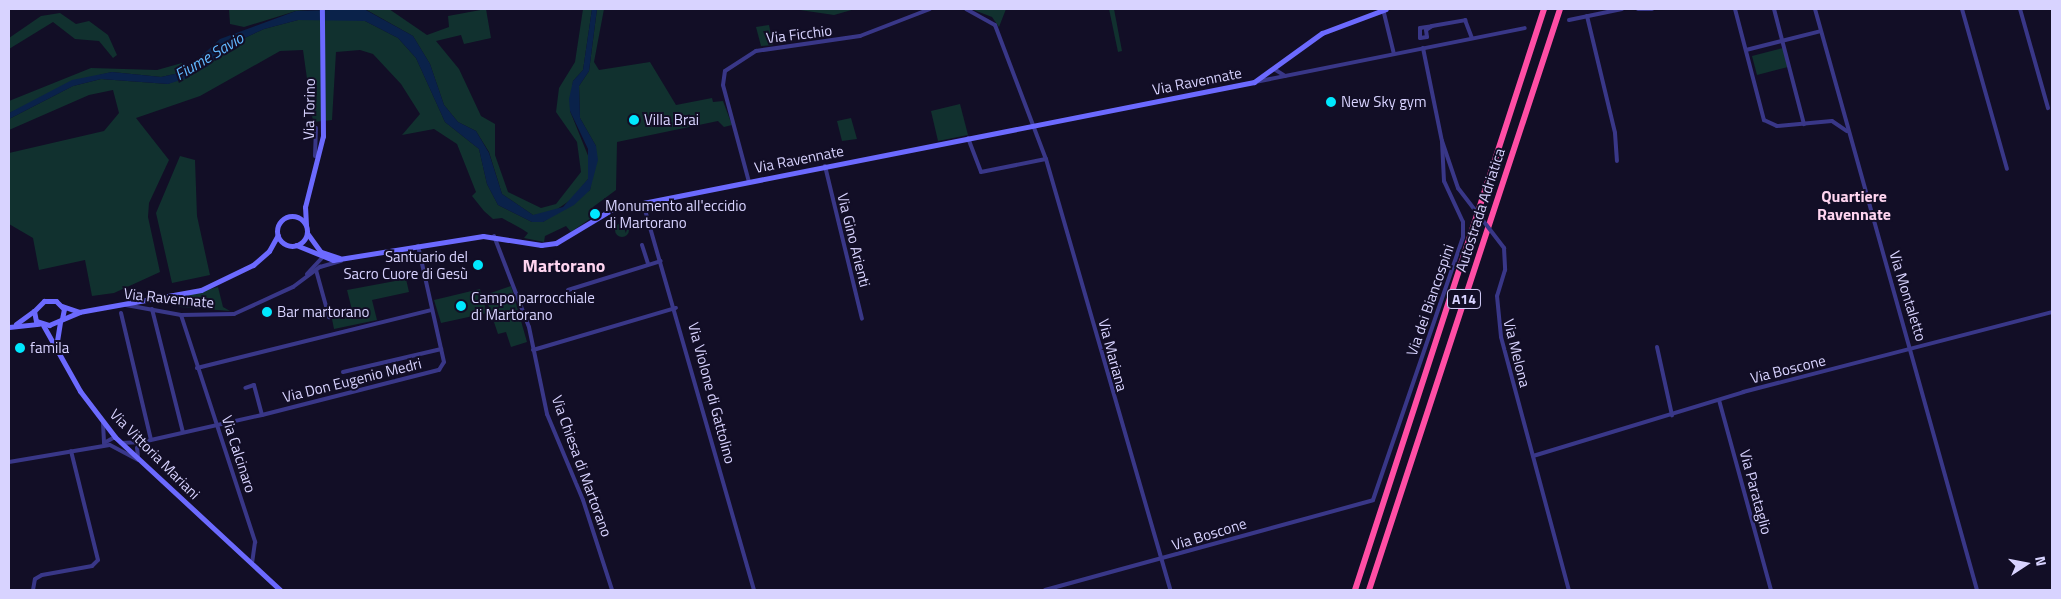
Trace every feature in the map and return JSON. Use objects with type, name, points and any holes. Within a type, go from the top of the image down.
[{"type":"highway","name":"Autostrada Adriatica","points":[[1355,590],[1544,9]]},
{"type":"highway","name":"Autostrada Adriatica","points":[[1369,590],[1560,9]]},
{"type":"main road","name":"Via Torino","points":[[306,225],[305,207],[321,149],[322,9]]},
{"type":"main road","name":"Via Ravennate","points":[[296,245],[323,256],[342,260],[418,246],[494,236],[542,245],[556,243],[611,210],[1254,82],[1322,33],[1384,9]]},
{"type":"main road","points":[[269,251],[278,235],[279,223],[305,207]]},
{"type":"main road","points":[[292,216],[306,225],[307,233],[323,256]]},
{"type":"main road","points":[[121,305],[212,286],[269,251],[288,245],[296,245],[307,233]]},
{"type":"main road","points":[[278,235],[288,245]]},
{"type":"main road","name":"Via Ravennate","points":[[323,256],[357,257]]},
{"type":"main road","name":"Via Ravennate","points":[[34,311],[48,300],[80,312]]},
{"type":"main road","name":"Via Ravennate","points":[[41,324],[61,320],[80,312],[121,305]]},
{"type":"main road","points":[[58,349],[62,306]]},
{"type":"main road","points":[[9,327],[34,311]]},
{"type":"main road","name":"Via Vittoria Mariani","points":[[34,311],[102,421],[120,443],[252,564]]},
{"type":"main road","points":[[9,327],[41,324]]},
{"type":"main road","points":[[252,564],[280,590]]},
{"type":"street","name":"Via Ficchio","points":[[749,182],[723,84],[725,71],[756,51],[860,36],[930,9]]},
{"type":"street","points":[[966,9],[996,25],[1034,125]]},
{"type":"street","points":[[1384,9],[1394,54]]},
{"type":"street","points":[[1569,20],[1622,9]]},
{"type":"street","points":[[1638,9],[1652,9]]},
{"type":"street","points":[[1735,9],[1764,120],[1777,126],[1832,121],[1848,133]]},
{"type":"street","points":[[1774,9],[1804,124]]},
{"type":"street","name":"Via Montaletto","points":[[1815,9],[1848,133],[1912,348],[1977,590]]},
{"type":"street","points":[[1962,9],[2008,169]]},
{"type":"street","points":[[2020,9],[2048,108]]},
{"type":"street","points":[[1587,16],[1615,133],[1617,161]]},
{"type":"street","points":[[1432,26],[1465,20],[1472,38]]},
{"type":"street","name":"Via Ravennate","points":[[1254,82],[1525,28]]},
{"type":"street","points":[[1746,50],[1821,31]]},
{"type":"street","name":"Via Melona","points":[[1423,48],[1442,141],[1458,188],[1504,248],[1505,270],[1497,296],[1496,315],[1569,590]]},
{"type":"street","points":[[1274,69],[1286,76]]},
{"type":"street","name":"Via Mariana","points":[[1034,125],[1046,159],[1170,590]]},
{"type":"street","points":[[315,156],[316,128]]},
{"type":"street","points":[[968,138],[981,172],[1046,159]]},
{"type":"street","name":"Via dei Biancospini","points":[[1377,495],[1463,236],[1460,214],[1444,181],[1442,141]]},
{"type":"street","points":[[316,142],[321,149]]},
{"type":"street","name":"Via Gino Arienti","points":[[825,166],[862,319]]},
{"type":"street","name":"Via Violone di Gattolino","points":[[643,203],[676,308],[754,590]]},
{"type":"street","name":"Via Chiesa di Martorano","points":[[494,236],[533,350],[547,414],[583,500],[612,590]]},
{"type":"street","points":[[642,245],[648,264]]},
{"type":"street","name":"Via Don Eugenio Medri","points":[[120,443],[142,442],[216,423],[262,415],[439,370],[444,362],[418,246]]},
{"type":"street","points":[[314,252],[314,263]]},
{"type":"street","points":[[306,276],[314,263],[323,256]]},
{"type":"street","points":[[323,256],[318,268],[329,317]]},
{"type":"street","name":"Via Ravennate","points":[[121,305],[181,315],[234,314],[318,268],[342,260]]},
{"type":"street","points":[[568,290],[661,261]]},
{"type":"street","points":[[533,350],[676,308]]},
{"type":"street","points":[[152,310],[183,432]]},
{"type":"street","points":[[197,368],[432,310]]},
{"type":"street","name":"Via Boscone","points":[[1533,456],[1719,400],[2052,312]]},
{"type":"street","points":[[121,313],[151,440]]},
{"type":"street","name":"Via Calcinaro","points":[[181,315],[255,542],[252,564]]},
{"type":"street","points":[[1657,347],[1672,414]]},
{"type":"street","points":[[343,372],[441,349]]},
{"type":"street","points":[[245,388],[254,386],[262,415]]},
{"type":"street","name":"Via Parataglio","points":[[1719,400],[1772,590]]},
{"type":"street","points":[[102,421],[104,443]]},
{"type":"street","points":[[98,447],[115,437]]},
{"type":"street","points":[[110,445],[115,437]]},
{"type":"street","points":[[140,461],[136,451],[142,442]]},
{"type":"street","points":[[9,462],[110,445],[140,461]]},
{"type":"street","points":[[33,590],[35,579],[92,566],[98,560],[71,451]]},
{"type":"street","name":"Via Boscone","points":[[1045,590],[1366,504],[1377,495]]},
{"type":"green space","points":[[229,9],[320,9],[296,11],[244,27],[230,24]]},
{"type":"green space","points":[[365,9],[389,9],[427,35],[449,27],[448,16],[486,9],[491,38],[464,44],[461,35],[436,41],[459,69],[481,116],[495,124],[495,155],[508,192],[541,208],[556,204],[581,172],[577,142],[556,112],[559,88],[575,62],[583,9],[592,9],[583,70],[573,81],[570,111],[591,163],[588,179],[572,199],[550,214],[533,215],[502,194],[489,152],[476,131],[458,122],[444,105],[430,64],[413,36]]},
{"type":"green space","points":[[597,9],[604,9],[594,62],[599,70],[650,62],[676,105],[712,98],[713,102],[723,101],[732,125],[724,127],[718,121],[617,142],[616,190],[593,207],[597,214],[571,232],[566,226],[545,236],[544,242],[524,238],[528,233],[502,218],[493,219],[484,211],[472,196],[476,192],[457,144],[434,129],[402,135],[420,114],[401,84],[373,54],[360,50],[336,52],[332,120],[313,122],[303,50],[280,51],[200,96],[136,118],[169,160],[149,203],[148,217],[160,272],[114,293],[92,296],[85,260],[39,270],[33,238],[9,224],[9,153],[104,131],[119,113],[113,90],[89,95],[9,130],[9,119],[73,86],[101,79],[168,84],[208,66],[227,46],[264,29],[298,20],[339,18],[365,21],[398,38],[416,58],[445,122],[479,149],[487,184],[498,205],[532,222],[543,222],[590,190],[596,146],[580,118],[579,86],[589,71]]},
{"type":"green space","points":[[793,9],[855,9],[834,15]]},
{"type":"green space","points":[[971,9],[1006,9],[999,27],[992,17]]},
{"type":"green space","points":[[1109,9],[1114,9],[1122,51],[1118,52]]},
{"type":"green space","points":[[60,13],[76,24],[89,21],[108,35],[117,55],[113,58],[99,41],[75,39],[53,22],[9,49],[9,38],[41,16]]},
{"type":"green space","points":[[769,25],[773,45],[761,46],[756,27]]},
{"type":"green space","points":[[1783,48],[1788,67],[1757,75],[1752,56]]},
{"type":"green space","points":[[182,63],[184,72],[161,77],[112,72],[99,75],[9,113],[9,101],[91,68],[157,70]]},
{"type":"green space","points":[[960,104],[968,135],[938,141],[931,111]]},
{"type":"green space","points":[[851,118],[857,139],[842,141],[837,121]]},
{"type":"green space","points":[[180,156],[195,160],[197,216],[210,275],[172,283],[156,213]]},
{"type":"green space","points":[[622,223],[627,225],[629,230],[627,235],[622,237],[617,235],[615,230],[617,225]]},
{"type":"green space","points":[[406,279],[409,292],[372,300],[377,320],[334,329],[332,319],[353,314],[347,290]]},
{"type":"green space","points":[[511,286],[527,342],[511,347],[506,332],[498,334],[485,295]]},
{"type":"green space","points":[[218,287],[223,307],[230,311],[180,307],[170,299]]},
{"type":"green space","name":"Campo parrocchiale di Martorano","points":[[480,289],[487,313],[441,323],[434,300]]},
{"type":"water","name":"Fiume Savio","points":[[364,9],[413,36],[430,64],[444,105],[458,122],[476,131],[489,153],[502,194],[533,215],[563,207],[588,179],[588,149],[570,111],[569,99],[573,81],[583,70],[592,9],[597,9],[589,71],[579,86],[580,118],[596,146],[598,160],[590,190],[574,205],[543,222],[532,222],[498,205],[487,184],[479,149],[445,122],[416,58],[398,38],[365,21],[298,20],[264,29],[227,46],[208,66],[184,79],[168,84],[101,79],[73,86],[9,119],[9,113],[72,80],[112,72],[161,77],[184,72],[220,39],[296,11]]},
{"type":"place","name":"New Sky gym","points":[[1331,102]]},
{"type":"place","name":"Villa Brai","points":[[634,120]]},
{"type":"place","name":"Monumento all'eccidio di Martorano","points":[[595,214]]},
{"type":"place","name":"Santuario del Sacro Cuore di Gesù","points":[[478,265]]},
{"type":"place","name":"Campo parrocchiale di Martorano","points":[[461,306]]},
{"type":"place","name":"Bar martorano","points":[[267,312]]},
{"type":"place","name":"famila","points":[[20,348]]},
{"type":"district","name":"Quartiere Ravennate","points":[[1854,205]]},
{"type":"district","name":"Martorano","points":[[564,266]]}]
